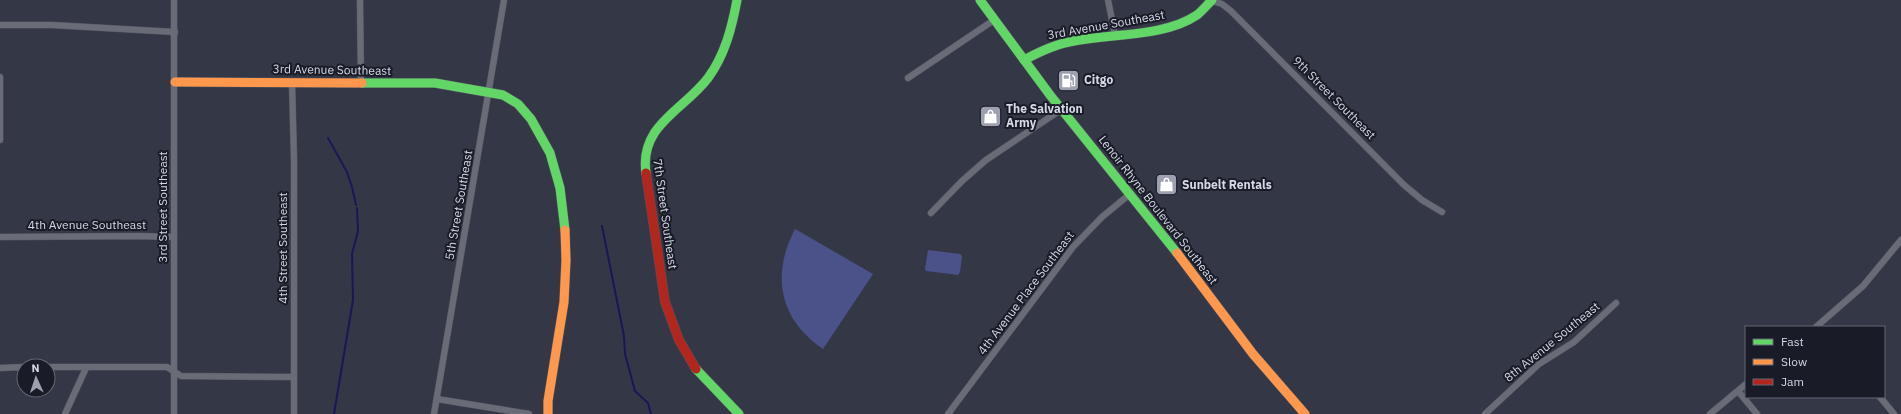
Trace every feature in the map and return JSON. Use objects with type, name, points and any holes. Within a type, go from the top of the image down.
[{"type":"street","name":"3rd Street Southeast","points":[[174,0],[174,414]]},
{"type":"street","points":[[360,0],[361,83]]},
{"type":"street","name":"5th Street Southeast","points":[[434,414],[504,0]]},
{"type":"street","name":"7th Street Southeast","points":[[737,0],[728,42],[715,68],[683,106],[659,126],[647,143],[644,161],[666,302],[670,318],[684,349],[700,374],[739,414]]},
{"type":"street","name":"Lenoir Rhyne Boulevard Southeast","points":[[980,0],[1024,60],[1130,194],[1268,374],[1304,414]]},
{"type":"street","points":[[1108,0],[1114,35]]},
{"type":"street","name":"3rd Avenue Southeast","points":[[1024,60],[1040,50],[1064,42],[1153,29],[1179,23],[1199,14],[1212,0]]},
{"type":"street","name":"9th Street Southeast","points":[[1212,0],[1222,4],[1231,11],[1404,184],[1422,200],[1442,212]]},
{"type":"street","points":[[908,78],[994,20]]},
{"type":"street","points":[[0,25],[52,25],[174,32]]},
{"type":"street","points":[[0,77],[0,140]]},
{"type":"street","name":"3rd Avenue Southeast","points":[[174,82],[435,83],[489,92],[503,95],[512,99],[531,119],[550,153],[560,188],[565,236],[566,284],[562,320],[548,401],[548,414]]},
{"type":"street","name":"4th Street Southeast","points":[[292,82],[294,160],[294,414]]},
{"type":"street","points":[[931,213],[962,181],[986,160],[1062,109]]},
{"type":"street","name":"4th Avenue Place Southeast","points":[[948,414],[1073,247],[1102,217],[1130,194]]},
{"type":"street","name":"4th Avenue Southeast","points":[[0,237],[174,237]]},
{"type":"street","points":[[1820,326],[1863,286],[1901,240]]},
{"type":"street","points":[[1894,250],[1901,254]]},
{"type":"street","name":"8th Avenue Southeast","points":[[1484,414],[1539,364],[1574,342],[1616,303]]},
{"type":"street","points":[[56,367],[167,367],[181,376],[293,376]]},
{"type":"street","points":[[0,368],[16,368]]},
{"type":"street","points":[[65,414],[86,368]]},
{"type":"street","points":[[1710,414],[1745,385]]},
{"type":"street","points":[[1738,391],[1757,414]]},
{"type":"street","points":[[1881,398],[1894,414]]},
{"type":"street","points":[[437,399],[529,414]]},
{"type":"shaded area","points":[[795,229],[873,274],[823,349],[808,337],[797,324],[788,310],[784,295],[782,279],[783,263]]},
{"type":"shaded area","points":[[928,250],[960,254],[962,256],[960,272],[958,275],[926,271]]},
{"type":"waterway","points":[[328,138],[347,172],[356,205]]},
{"type":"waterway","points":[[334,414],[353,300],[352,254],[358,231],[357,208]]},
{"type":"waterway","points":[[602,226],[624,336],[625,354],[635,391],[648,403],[651,414]]},
{"type":"traffic: fast","points":[[646,173],[646,156],[649,142],[656,130],[708,78],[719,60],[730,30],[737,0]]},
{"type":"traffic: fast","points":[[980,0],[1050,95],[1177,253]]},
{"type":"traffic: fast","points":[[1024,60],[1046,49],[1063,43],[1084,39],[1135,34],[1168,28],[1197,15],[1212,0]]},
{"type":"traffic: fast","points":[[362,83],[435,83],[503,95],[518,104],[531,119],[550,153],[560,188],[565,230]]},
{"type":"traffic: fast","points":[[696,369],[739,414]]},
{"type":"traffic: slow","points":[[175,82],[362,83]]},
{"type":"traffic: slow","points":[[548,414],[548,401],[564,302],[566,260],[565,230]]},
{"type":"traffic: slow","points":[[1177,253],[1253,354],[1305,414]]},
{"type":"traffic: jam","points":[[646,173],[665,302],[679,340],[696,369]]},
{"type":"place","name":"Citgo","points":[[1068,80]]},
{"type":"place","name":"The Salvation Army","points":[[990,116]]},
{"type":"place","name":"Sunbelt Rentals","points":[[1167,185]]}]
